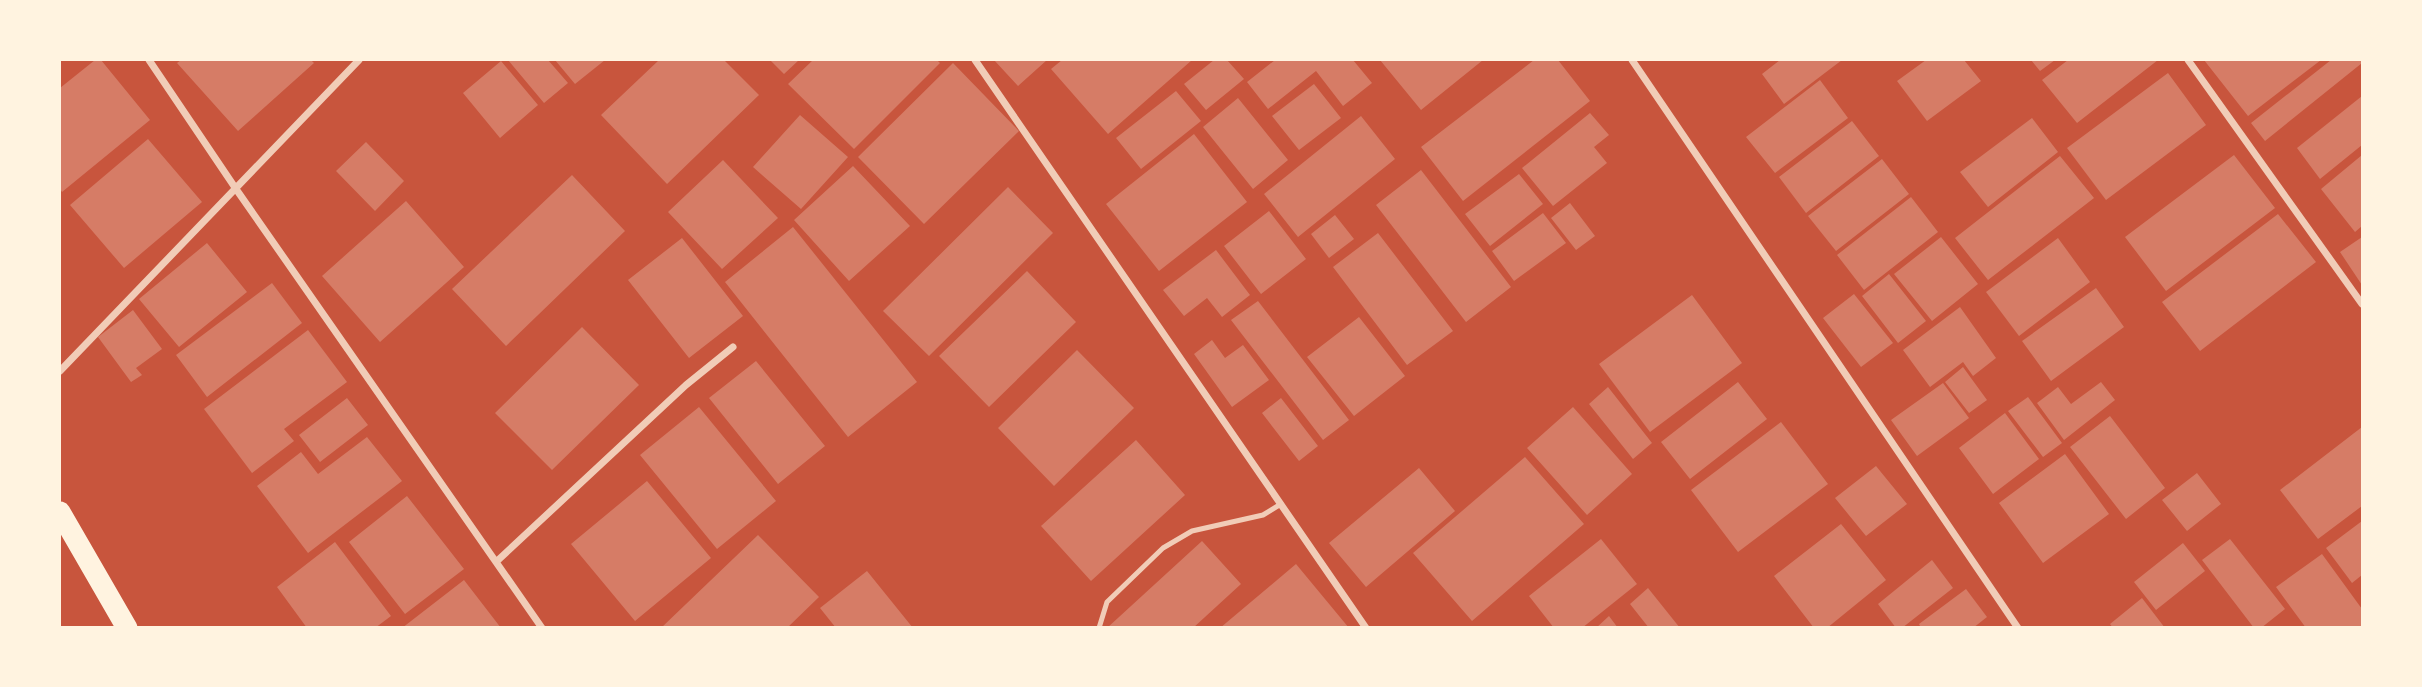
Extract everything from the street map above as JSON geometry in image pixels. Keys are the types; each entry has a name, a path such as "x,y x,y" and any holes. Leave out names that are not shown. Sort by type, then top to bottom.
{"highway":[{"path":"60,512 127,628"}],"street":[{"path":"149,60 542,628"},
{"path":"60,371 359,60"},
{"path":"975,60 1366,628"},
{"path":"1632,60 2018,628"},
{"path":"2188,60 2362,304"},
{"path":"496,562 685,385 733,347"}],"lane":[{"path":"1099,628 1107,602 1163,548 1192,531 1263,515 1281,504"}],"building":[{"path":"95,60 101,60 150,120 62,192 60,88"},
{"path":"181,60 311,60 314,63 238,131 177,63"},
{"path":"508,60 548,60 568,83 544,103"},
{"path":"555,60 605,60 575,84"},
{"path":"659,60 724,60 759,95 667,184 601,115"},
{"path":"770,60 799,60 784,74"},
{"path":"813,60 937,60 940,63 854,149 788,84"},
{"path":"994,60 1047,60 1018,86"},
{"path":"1062,60 1192,60 1108,134 1051,69"},
{"path":"1214,60 1227,60 1244,79 1206,110 1184,84"},
{"path":"1275,60 1353,60 1372,83 1343,106 1316,71 1268,109 1247,82"},
{"path":"1380,60 1483,60 1421,110"},
{"path":"1534,60 1558,60 1590,101 1463,201 1421,147"},
{"path":"1780,60 1842,60 1784,104 1762,74"},
{"path":"1926,60 1964,60 1981,81 1927,121 1897,81"},
{"path":"2031,60 2055,60 2040,71"},
{"path":"2068,60 2158,60 2077,123 2042,80"},
{"path":"2204,60 2321,60 2248,116"},
{"path":"2331,60 2362,60 2362,63 2265,141 2251,123"},
{"path":"501,61 538,105 500,138 463,93"},
{"path":"953,63 1019,131 924,224 858,157"},
{"path":"2168,73 2206,125 2106,200 2067,148"},
{"path":"1820,80 1848,118 1775,173 1746,137"},
{"path":"1314,84 1341,118 1299,150 1272,116"},
{"path":"1176,91 1201,121 1141,169 1116,138"},
{"path":"2362,96 2362,145 2320,179 2297,148"},
{"path":"1238,98 1288,160 1253,189 1203,127"},
{"path":"1590,113 1609,135 1594,147 1607,163 1553,206 1522,168"},
{"path":"800,115 848,157 801,209 753,167"},
{"path":"1361,116 1395,159 1298,237 1264,194"},
{"path":"2032,118 2058,152 1988,207 1960,172"},
{"path":"1852,121 1879,156 1806,213 1779,177"},
{"path":"1194,134 1247,202 1159,271 1106,204"},
{"path":"148,139 202,202 124,268 70,205"},
{"path":"366,142 404,181 375,211 336,171"},
{"path":"2234,155 2275,208 2166,291 2125,237"},
{"path":"2362,155 2362,226 2355,232 2321,189"},
{"path":"2060,156 2094,198 1988,280 1955,238"},
{"path":"1882,159 1909,194 1836,251 1808,216"},
{"path":"723,160 778,218 722,269 668,212"},
{"path":"853,166 910,226 849,281 794,220"},
{"path":"1421,170 1511,287 1466,322 1376,205"},
{"path":"1519,174 1543,204 1490,246 1465,214"},
{"path":"572,175 625,231 506,346 452,289"},
{"path":"1008,187 1053,233 929,356 883,311"},
{"path":"1911,197 1938,232 1864,290 1837,255"},
{"path":"406,201 464,267 380,342 322,276"},
{"path":"1570,203 1595,236 1576,250 1551,218"},
{"path":"1269,211 1306,259 1261,294 1224,246"},
{"path":"1543,213 1566,243 1514,281 1492,251"},
{"path":"2278,214 2316,262 2200,351 2162,302"},
{"path":"1335,215 1354,239 1329,258 1311,234"},
{"path":"793,227 917,382 848,437 725,282"},
{"path":"1378,233 1453,331 1407,365 1333,267"},
{"path":"1941,237 1978,284 1932,321 1894,274"},
{"path":"2362,237 2362,285 2340,252"},
{"path":"682,238 743,316 689,358 628,280"},
{"path":"2058,238 2090,282 2019,336 1986,292"},
{"path":"207,243 247,292 179,347 139,299"},
{"path":"1216,250 1250,295 1222,317 1207,298 1184,316 1163,290"},
{"path":"1027,271 1076,322 989,407 939,356"},
{"path":"1889,274 1926,321 1898,343 1862,296"},
{"path":"272,283 302,323 207,397 176,355"},
{"path":"2096,288 2124,327 2051,381 2022,341"},
{"path":"1854,294 1893,343 1861,367 1823,318"},
{"path":"1692,295 1742,363 1650,432 1599,364"},
{"path":"1258,301 1349,420 1323,440 1231,320"},
{"path":"1960,307 1996,358 1973,376 1963,362 1930,387 1903,350"},
{"path":"133,310 162,349 136,368 142,375 131,382 98,337"},
{"path":"1359,317 1405,376 1354,416 1307,357"},
{"path":"582,327 639,385 552,470 495,413"},
{"path":"308,330 347,382 284,429 294,441 252,473 204,409"},
{"path":"1212,340 1225,358 1243,345 1269,380 1232,407 1194,354"},
{"path":"1077,350 1134,408 1054,486 998,428"},
{"path":"756,361 825,446 778,484 709,398"},
{"path":"1963,367 1987,400 1969,413 1945,382"},
{"path":"1738,382 1767,419 1690,479 1661,442"},
{"path":"2101,382 2115,400 2064,440 2037,403 2058,387 2071,404"},
{"path":"1943,383 1969,418 1917,456 1891,420"},
{"path":"1608,387 1652,443 1633,459 1589,404"},
{"path":"2028,397 2062,443 2043,457 2008,411"},
{"path":"347,398 368,425 320,462 299,435"},
{"path":"1281,398 1318,446 1299,461 1262,413"},
{"path":"699,407 776,501 717,549 640,455"},
{"path":"1573,407 1632,474 1587,515 1527,448"},
{"path":"2005,413 2039,459 1993,494 1959,448"},
{"path":"2110,416 2165,488 2126,519 2070,447"},
{"path":"1781,422 1828,484 1738,552 1691,490"},
{"path":"2362,427 2362,506 2318,539 2280,490"},
{"path":"367,437 402,481 308,553 257,486 301,452 318,474"},
{"path":"1136,440 1185,495 1091,581 1041,526"},
{"path":"2065,454 2109,514 2043,563 1999,503"},
{"path":"1525,457 1584,524 1472,621 1413,553"},
{"path":"1876,466 1907,504 1866,536 1835,498"},
{"path":"1419,468 1455,511 1366,587 1329,543"},
{"path":"2197,473 2221,504 2187,531 2162,500"},
{"path":"647,481 711,558 635,621 571,544"},
{"path":"407,496 464,569 405,614 349,542"},
{"path":"2362,521 2362,575 2352,583 2326,548"},
{"path":"1841,524 1886,580 1827,628 1814,628 1774,576"},
{"path":"758,535 819,597 787,628 661,628"},
{"path":"1601,539 1637,584 1582,628 1554,628 1529,596"},
{"path":"2230,539 2285,609 2261,628 2254,628 2202,560"},
{"path":"1202,541 1241,584 1193,628 1107,628"},
{"path":"335,542 391,616 375,628 307,628 277,587"},
{"path":"2183,543 2205,571 2156,610 2134,582"},
{"path":"2322,554 2362,609 2362,628 2306,628 2276,587"},
{"path":"1932,560 1953,588 1902,628 1896,628 1878,604"},
{"path":"1296,564 1349,628 1220,628"},
{"path":"867,571 913,628 836,628 820,608"},
{"path":"464,580 501,628 402,628"},
{"path":"1648,588 1680,628 1649,628 1630,604"},
{"path":"1966,589 1987,617 1973,628 1921,628 1919,624"},
{"path":"2142,598 2165,628 2113,628 2110,624"},
{"path":"1609,616 1618,628 1596,628"}]}
